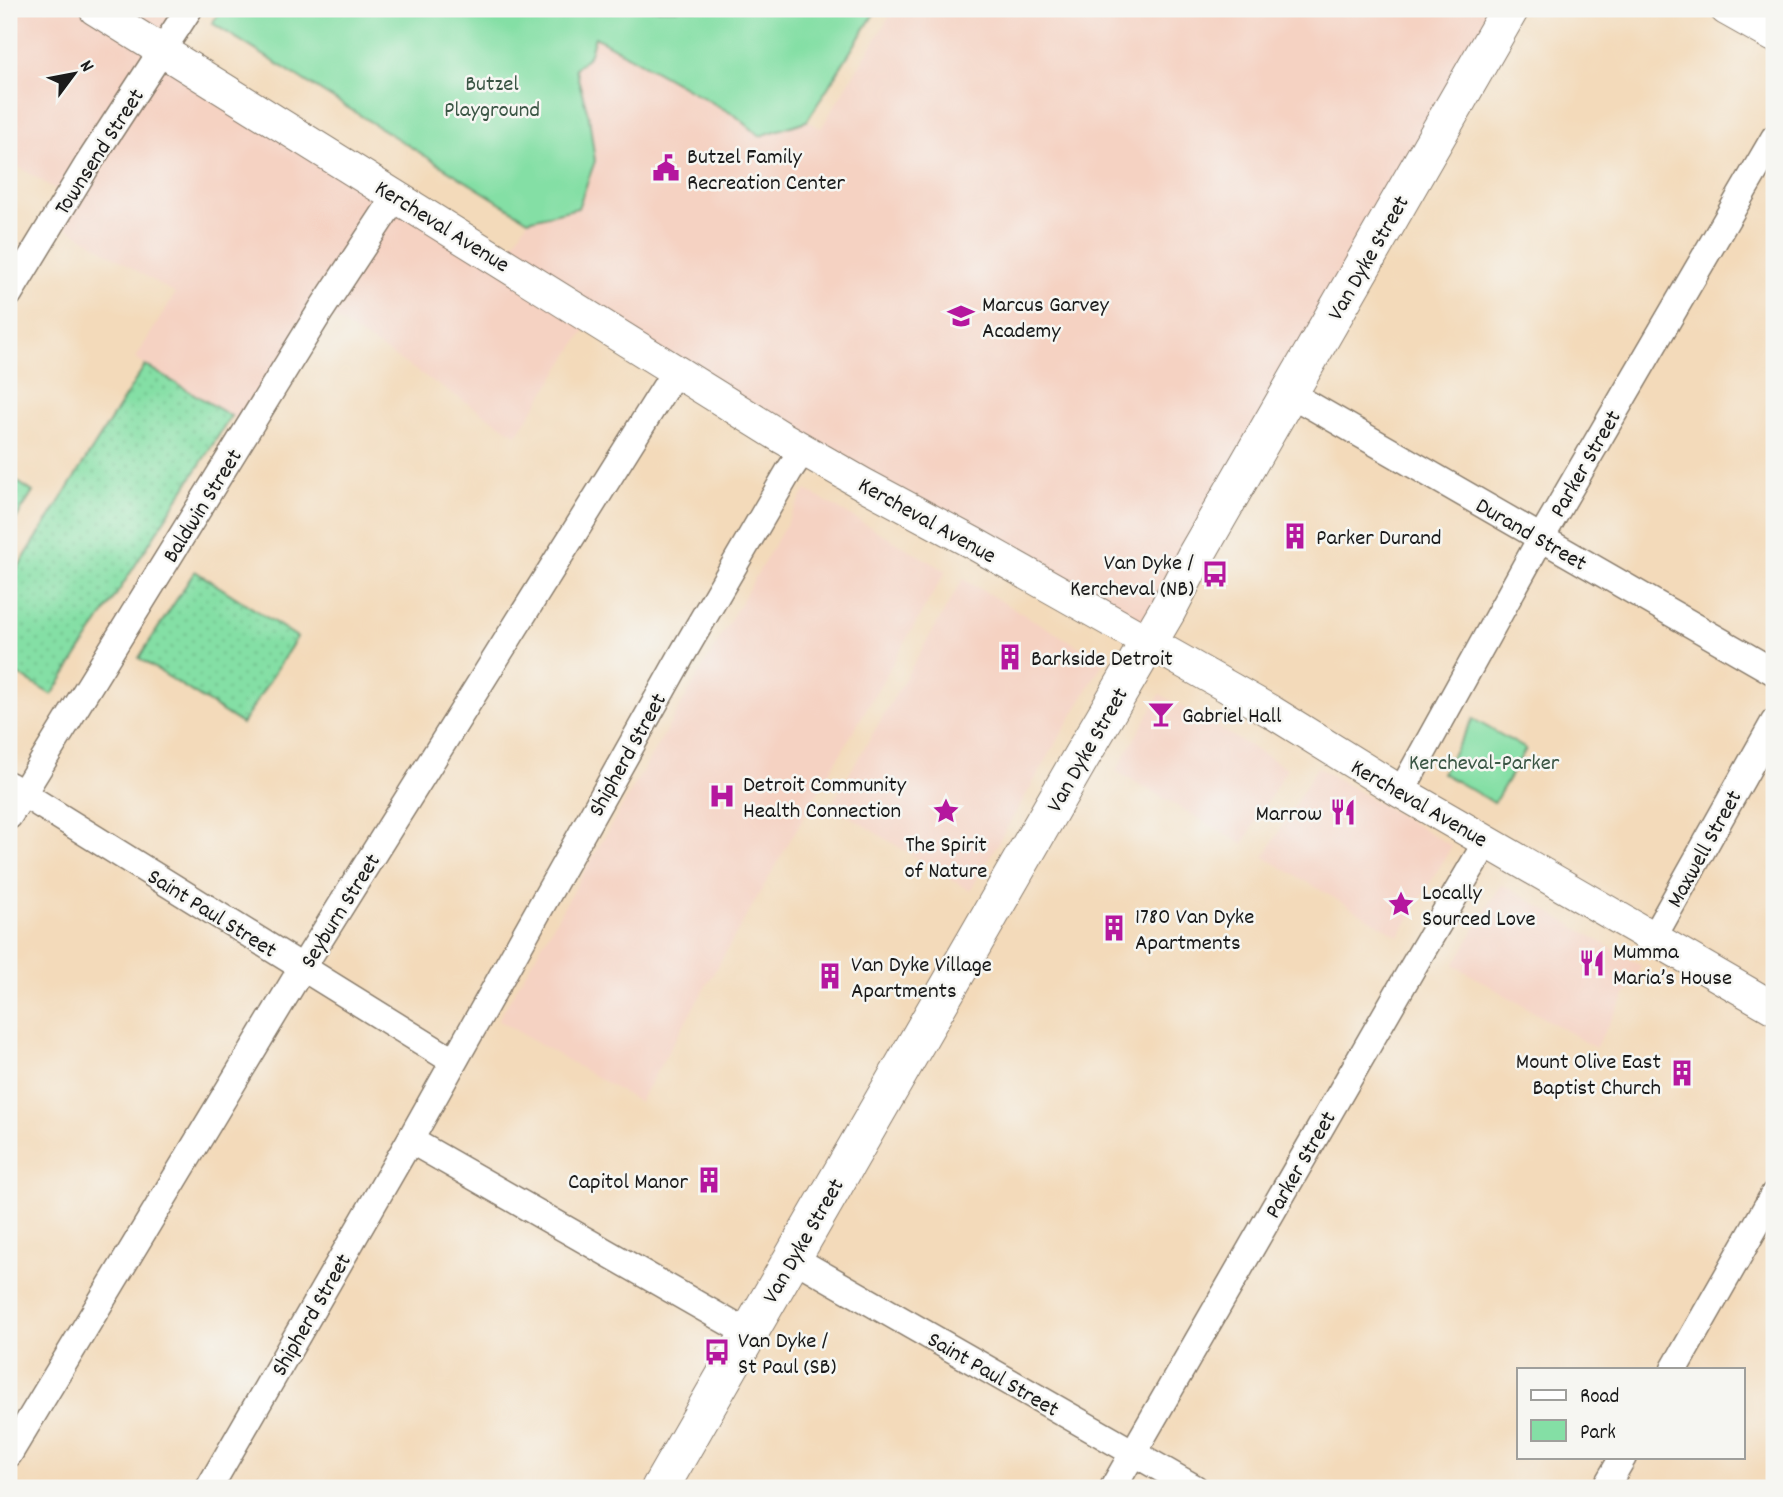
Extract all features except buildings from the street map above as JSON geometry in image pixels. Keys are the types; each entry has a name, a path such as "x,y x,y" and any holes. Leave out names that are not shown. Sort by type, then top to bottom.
{"main road":[{"name":"Van Dyke Street","path":"660,1488 1149,642 1195,556 1510,9"}],"street":[{"name":"Kercheval Avenue","path":"95,9 804,449 1272,712 1401,792 1774,1008"},
{"name":"Townsend Street","path":"9,294 88,164 189,9"},
{"path":"1726,9 1774,36"},
{"name":"Parker Street","path":"1401,792 1541,538 1774,138"},
{"name":"Baldwin Street","path":"9,817 16,790 396,196"},
{"name":"Seyburn Street","path":"9,1454 303,968 676,370"},
{"name":"Durand Street","path":"1289,393 1774,672"},
{"name":"Shipherd Street","path":"209,1488 410,1140 676,664 804,449"},
{"name":"Maxwell Street","path":"1653,938 1774,722"},
{"name":"Saint Paul Street","path":"16,790 453,1061"},
{"name":"Parker Street","path":"1113,1488 1487,841"},
{"path":"410,1140 748,1334"},
{"path":"1675,1368 1774,1194"},
{"name":"Saint Paul Street","path":"793,1258 1195,1488"},
{"path":"1605,1488 1622,1458"}],"shaded area":[{"name":"Marcus Garvey Academy","path":"9,9 189,9 163,51 502,262 528,220 578,208 595,161 589,117 575,67 589,56 595,37 736,116 760,135 807,121 821,128 894,9 1510,9 1149,642 592,319 517,435 321,310 249,427 135,359 175,294 54,220 68,197 9,161"},
{"name":"Detroit Community Health Connection","path":"806,490 946,571 639,1102 498,1020"},
{"path":"963,579 1104,661 970,891 831,805"},
{"path":"1160,694 1287,768 1243,844 1116,771"},
{"path":"1317,767 1452,846 1399,936 1264,857"},
{"path":"1501,884 1642,966 1595,1048 1454,965"}],"green space":[{"name":"Butzel Playground","path":"222,9 877,9 807,121 760,136 736,116 595,37 589,56 575,68 589,117 595,161 578,208 528,220 212,23"},
{"path":"145,365 231,416 52,695 9,669 9,582"},
{"path":"9,476 33,492 9,530"},
{"path":"195,571 297,637 242,724 139,658"},
{"name":"Kercheval-Parker","path":"1473,719 1526,749 1494,803 1442,773"}],"place":[{"name":"Butzel Family Recreation Center","path":"666,168"},
{"name":"Marcus Garvey Academy","path":"961,316"},
{"name":"Parker Durand","path":"1295,536"},
{"name":"Van Dyke / Kercheval (NB)","path":"1215,574"},
{"name":"Barkside Detroit","path":"1010,657"},
{"name":"Gabriel Hall","path":"1161,714"},
{"name":"Detroit Community Health Connection","path":"722,796"},
{"name":"The Spirit of Nature","path":"946,811"},
{"name":"Marrow","path":"1343,812"},
{"name":"Locally Sourced Love","path":"1401,904"},
{"name":"1780 Van Dyke Apartments","path":"1114,928"},
{"name":"Mumma Maria’s House","path":"1592,963"},
{"name":"Van Dyke Village Apartments","path":"830,976"},
{"name":"Mount Olive East Baptist Church","path":"1682,1073"},
{"name":"Capitol Manor","path":"709,1180"},
{"name":"Van Dyke / St Paul (SB)","path":"717,1352"}]}
